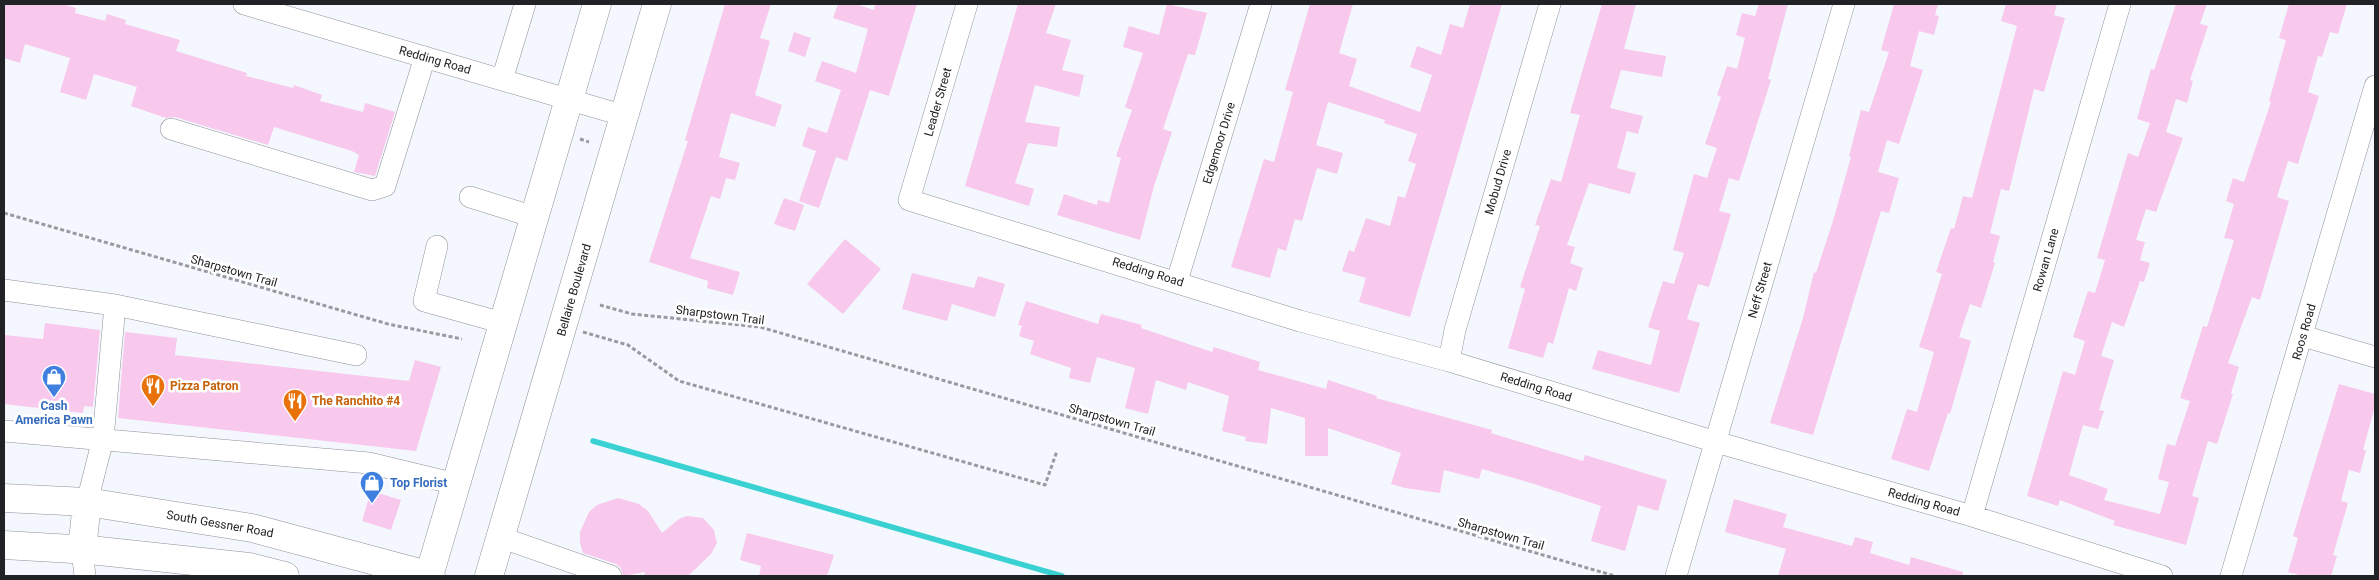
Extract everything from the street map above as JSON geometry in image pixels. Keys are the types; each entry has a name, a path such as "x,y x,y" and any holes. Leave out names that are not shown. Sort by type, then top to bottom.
{"main road":[{"path":"430,576 596,4"},
{"name":"Bellaire Boulevard","path":"489,576 657,4"},
{"name":"South Gessner Road","path":"4,498 87,502 252,528 430,576"},
{"path":"82,550 87,502"},
{"path":"4,545 82,550 231,571 285,576"}],"street":[{"name":"Redding Road","path":"244,4 280,9 425,57 625,116"},
{"path":"502,80 525,4"},
{"name":"Leader Street","path":"909,200 967,4"},
{"name":"Edgemoor Drive","path":"1177,281 1261,4"},
{"name":"Mobud Drive","path":"1449,361 1455,330 1550,4"},
{"name":"Neff Street","path":"1676,576 1844,4"},
{"name":"Rowan Lane","path":"1972,516 2120,4"},
{"path":"171,130 372,190 385,186 425,57"},
{"name":"Roos Road","path":"2231,576 2375,86"},
{"path":"470,197 534,217"},
{"name":"Redding Road","path":"909,200 1177,281 1300,321 1449,361 1716,442 1972,516 2162,576"},
{"path":"438,246 424,301 503,323"},
{"path":"4,290 115,305 356,355"},
{"path":"87,502 103,439 115,305"},
{"path":"2303,336 2375,357"},
{"path":"4,431 369,463 456,484"},
{"path":"500,537 611,576"},
{"path":"82,550 85,576"}],"path":[{"path":"580,139 589,142"},
{"name":"Sharpstown Trail","path":"4,213 388,324 462,339"},
{"name":"Sharpstown Trail","path":"600,305 632,314 760,327 1615,576"},
{"path":"563,326 628,345 679,381 1045,485 1057,451"}],"building":[{"path":"4,4 63,4 76,8 75,13 105,21 107,14 126,20 125,24 180,40 176,51 247,73 246,76 293,88 294,85 322,95 320,101 363,112 365,103 395,112 375,176 354,172 359,155 352,151 274,127 268,145 175,117 166,118 131,106 137,87 94,74 86,100 60,92 70,58 25,44 20,63 4,58"},
{"path":"725,4 771,4 760,38 770,41 755,95 782,105 775,127 731,113 719,157 740,163 735,180 726,178 720,199 711,196 690,258 740,272 733,295 707,288 708,281 649,262 688,141 685,140"},
{"path":"838,4 856,4 874,10 875,4 917,4 889,96 870,90 847,161 836,157 819,208 799,201 816,151 802,146 808,127 827,133 841,90 815,81 822,61 856,73 868,29 833,18"},
{"path":"1018,4 1056,4 1046,33 1071,40 1062,70 1084,75 1079,97 1035,85 1025,122 1060,127 1057,147 1028,143 1015,183 1034,189 1029,206 965,186"},
{"path":"1167,4 1207,13 1195,55 1188,54 1163,129 1172,132 1154,186 1140,240 1057,215 1064,194 1097,205 1098,200 1109,203 1121,158 1116,156 1132,110 1125,107 1143,53 1123,47 1129,26 1159,35"},
{"path":"1310,4 1353,4 1339,53 1357,59 1349,86 1420,112 1432,75 1410,67 1417,46 1441,55 1450,24 1463,28 1470,4 1502,4 1410,317 1359,302 1366,278 1342,271 1349,250 1354,252 1366,218 1390,226 1398,196 1405,198 1416,164 1408,161 1417,134 1384,123 1385,120 1328,102 1316,145 1343,153 1337,174 1317,168 1302,221 1295,219 1286,251 1278,248 1270,278 1231,267 1264,159 1274,162 1293,92 1285,90"},
{"path":"1602,4 1636,4 1624,49 1666,56 1662,77 1621,70 1610,108 1643,116 1638,134 1627,131 1617,168 1636,173 1630,194 1589,183 1567,245 1575,247 1570,263 1583,268 1576,291 1569,288 1553,344 1548,342 1543,358 1508,348 1525,289 1520,287 1540,226 1535,225 1551,179 1561,182 1580,115 1570,113"},
{"path":"1759,4 1788,4 1768,79 1771,80 1739,181 1729,178 1719,211 1731,214 1709,287 1698,284 1687,319 1700,323 1679,393 1592,369 1598,350 1651,365 1660,331 1648,327 1663,281 1674,284 1684,253 1673,250 1694,174 1707,178 1717,148 1705,144 1721,97 1717,95 1727,66 1737,69 1745,38 1736,35 1742,13 1755,16"},
{"path":"1894,4 1938,4 1935,15 1939,16 1934,35 1919,31 1910,66 1923,70 1899,144 1887,140 1878,172 1899,178 1889,213 1881,211 1813,435 1770,423 1803,318 1814,272 1816,273 1833,221 1851,157 1849,156 1861,110 1869,112 1889,52 1881,50"},
{"path":"2006,4 2057,4 2054,15 2065,18 2044,92 2034,89 2009,191 2001,189 1990,233 2000,236 1993,262 1995,263 1981,308 1970,304 1959,337 1971,341 1950,414 1948,413 1929,471 1891,459 1907,409 1917,412 1934,352 1919,347 1942,274 1936,272 1951,228 1954,229 1963,196 1972,198 2017,26 2001,21"},
{"path":"2176,4 2207,4 2200,24 2208,26 2190,80 2193,81 2187,103 2176,99 2166,132 2183,138 2156,212 2146,209 2136,240 2145,242 2140,260 2150,263 2144,282 2140,281 2124,327 2112,322 2101,356 2114,360 2099,410 2104,411 2098,429 2083,425 2069,475 2108,489 2104,500 2160,514 2169,482 2158,479 2167,444 2175,446 2190,401 2180,398 2203,326 2207,327 2234,240 2224,238 2234,204 2226,201 2233,178 2244,182 2271,102 2269,101 2286,40 2279,38 2289,4 2347,4 2338,34 2330,32 2322,57 2318,56 2308,92 2319,96 2298,164 2288,161 2277,197 2289,201 2260,300 2252,297 2228,363 2239,367 2231,393 2233,394 2217,444 2208,441 2192,496 2199,498 2186,545 2113,525 2115,521 2060,500 2058,506 2027,496 2063,371 2075,375 2085,341 2073,337 2088,291 2095,293 2105,260 2097,258 2128,153 2138,157 2150,123 2137,119 2151,69 2154,70"},
{"path":"794,32 811,38 805,57 788,51"},
{"path":"784,198 804,205 795,231 774,224"},
{"path":"845,239 881,269 843,314 807,284"},
{"path":"912,273 974,288 978,276 1005,284 995,317 952,304 947,321 902,309"},
{"path":"1026,301 1098,324 1101,314 1142,325 1141,328 1212,352 1214,347 1260,362 1258,370 1326,389 1328,380 1377,396 1376,398 1492,430 1491,433 1583,461 1585,455 1667,480 1658,511 1638,505 1625,551 1591,541 1601,506 1531,483 1482,469 1479,479 1444,470 1440,493 1391,484 1401,453 1328,428 1328,456 1305,456 1305,418 1271,408 1267,444 1245,441 1246,437 1222,431 1229,396 1188,382 1186,390 1156,380 1148,414 1125,408 1135,368 1097,357 1090,383 1069,378 1071,368 1030,354 1034,341 1019,336 1022,326 1018,325"},
{"path":"45,323 100,330 93,407 84,406 83,413 4,404 4,335 43,339"},
{"path":"125,332 177,338 175,355 409,381 415,360 441,367 416,451 118,418"},
{"path":"2339,384 2375,394 2375,406 2363,450 2366,450 2360,473 2349,470 2341,501 2348,503 2333,555 2337,556 2331,576 2296,576 2297,574 2288,572 2298,538 2293,536"},
{"path":"371,491 401,500 391,530 362,521"},
{"path":"618,498 639,504 648,511 662,533 679,519 687,516 703,518 714,530 717,543 711,554 688,576 644,576 645,572 623,576 621,568 616,564 583,553 580,543 580,532 589,512 597,505"},
{"path":"1734,499 1787,514 1783,527 1852,546 1855,537 1873,542 1870,553 1909,565 1911,557 1963,572 1963,576 1778,576 1786,549 1725,532"},
{"path":"747,533 834,555 827,576 759,576 761,566 740,560"}],"waterway":[{"path":"593,441 1062,576"}],"place":[{"name":"Cash America Pawn","path":"54,398"},
{"name":"Pizza Patron","path":"153,407"},
{"name":"The Ranchito #4","path":"295,422"},
{"name":"Top Florist","path":"372,504"}]}
